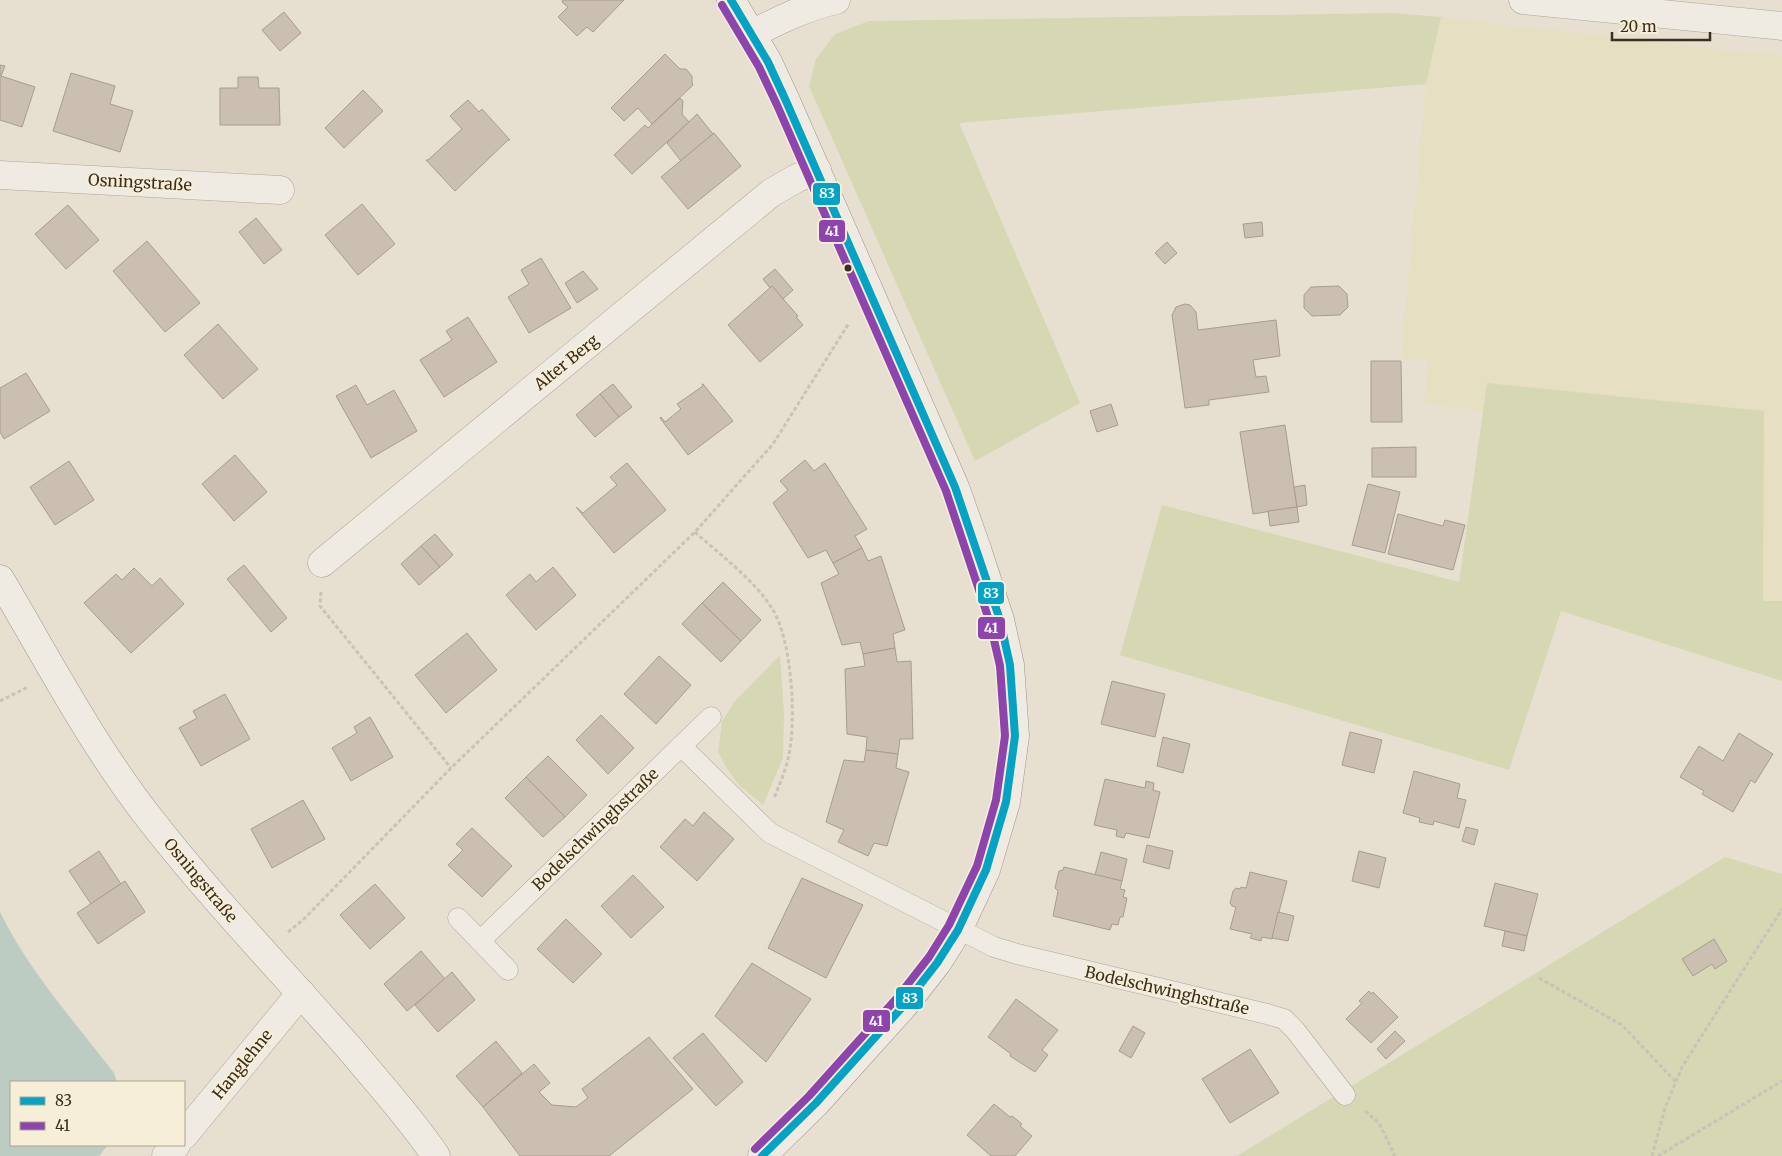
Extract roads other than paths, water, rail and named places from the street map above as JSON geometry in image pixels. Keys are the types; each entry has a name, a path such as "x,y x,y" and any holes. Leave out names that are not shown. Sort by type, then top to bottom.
{"street":[{"path":"731,0 768,62 955,488 997,611 1010,665 1015,736 1006,802 986,870 958,930 937,964 906,1004 816,1103 762,1156"},
{"path":"752,34 787,16 836,0"},
{"path":"1523,0 1782,26"},
{"name":"Alter Berg","path":"322,563 771,193 817,170"},
{"name":"Osningstraße","path":"0,175 280,190"},
{"name":"Osningstraße","path":"0,579 100,748 149,818 207,889 301,993 403,1112 436,1156"},
{"name":"Hanglehne","path":"185,1134 301,993"},
{"path":"166,1156 175,1146"}],"lane":[{"name":"Bodelschwinghstraße","path":"480,941 711,717"},
{"name":"Bodelschwinghstraße","path":"681,746 770,833 994,947 1258,1011 1284,1020 1295,1030 1345,1095"},
{"path":"458,918 508,970"}]}
